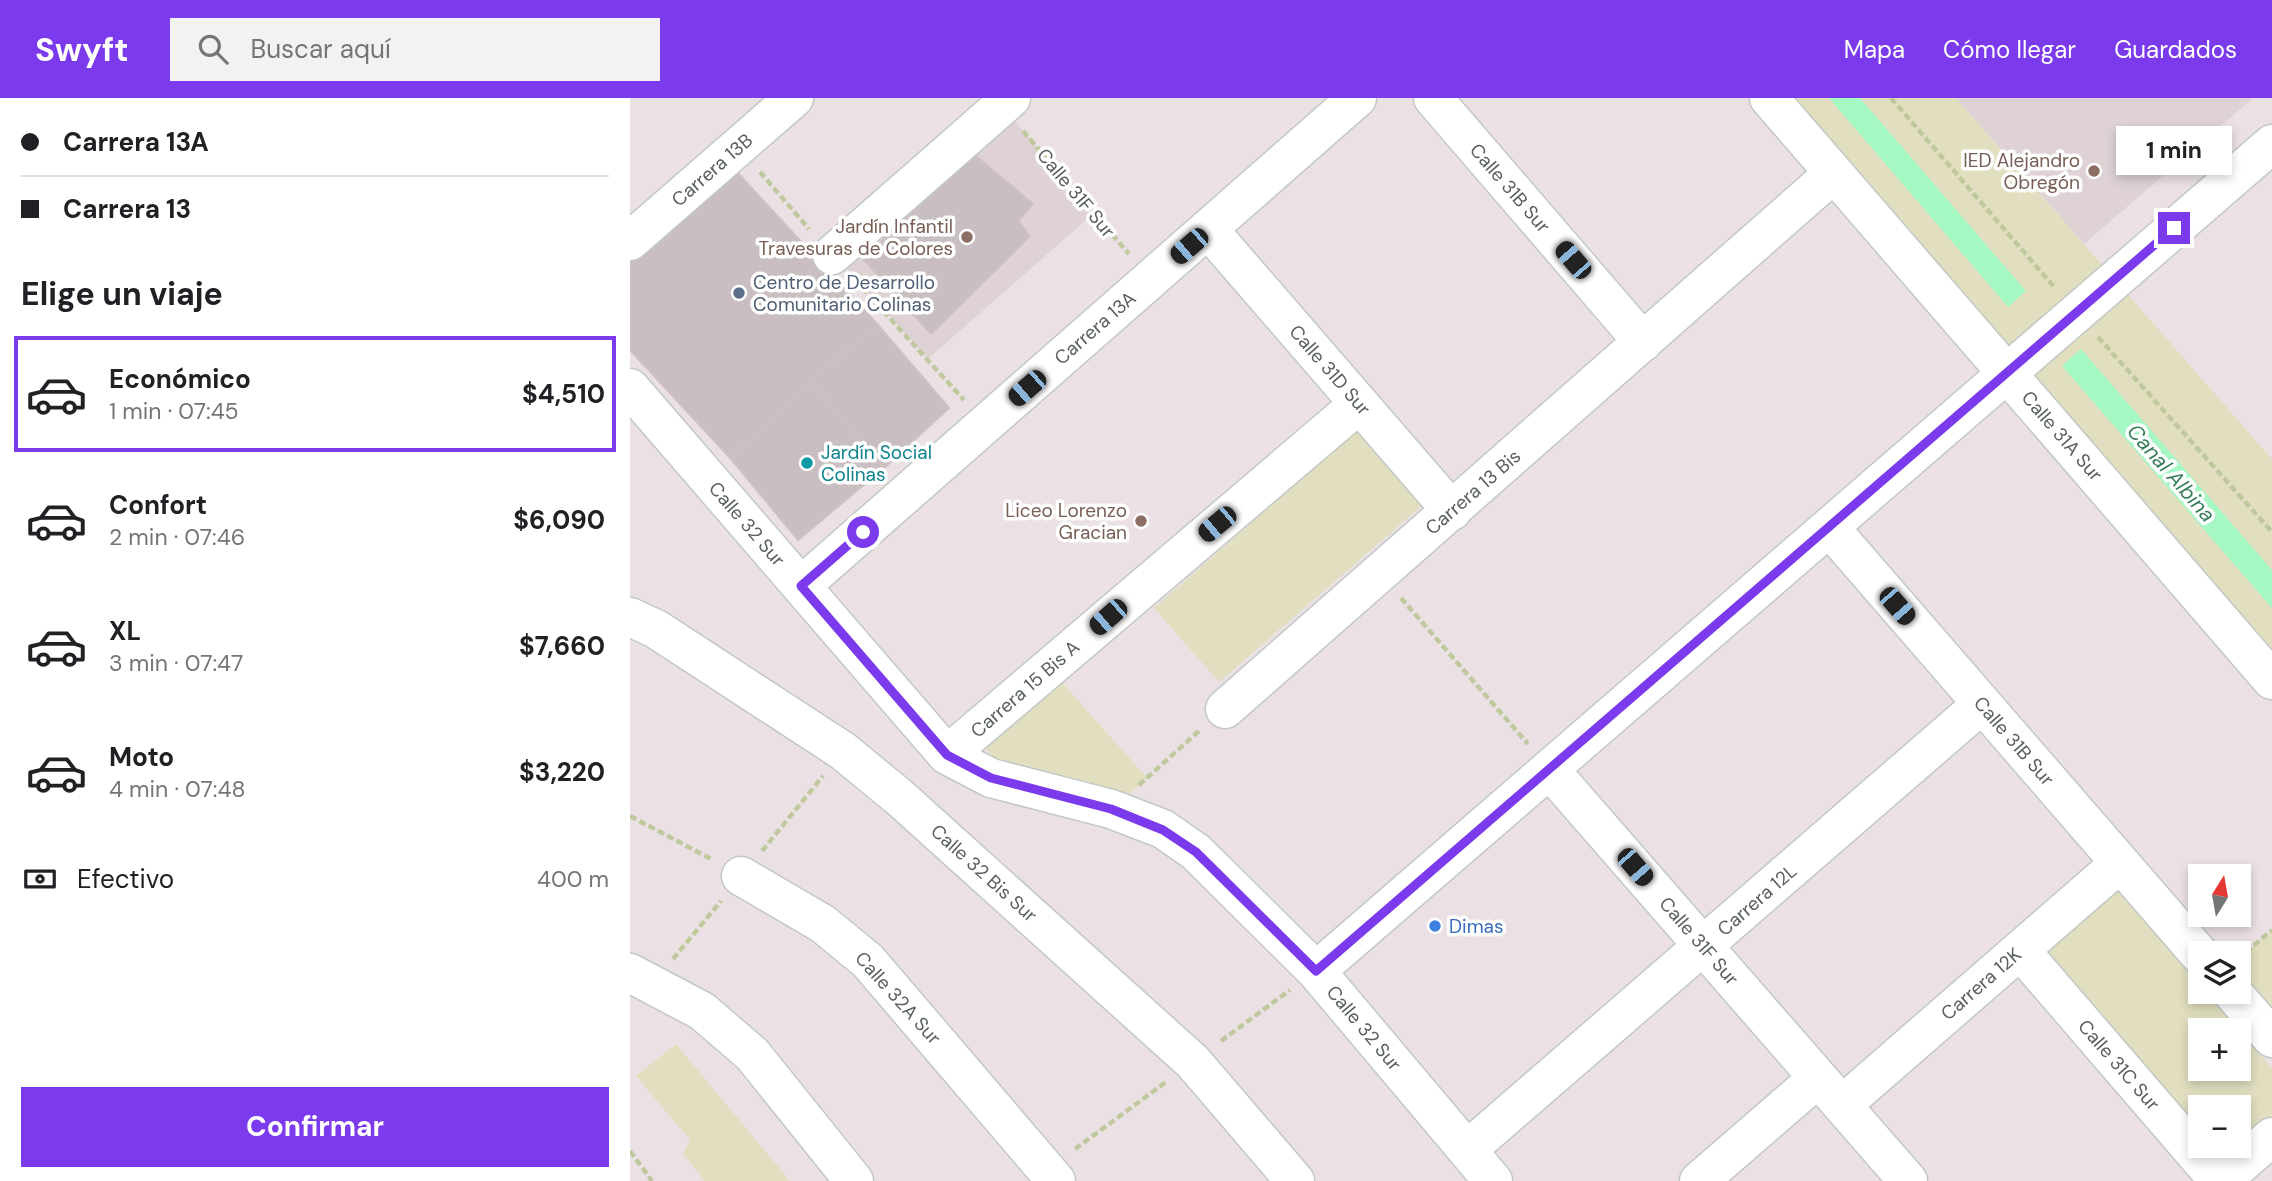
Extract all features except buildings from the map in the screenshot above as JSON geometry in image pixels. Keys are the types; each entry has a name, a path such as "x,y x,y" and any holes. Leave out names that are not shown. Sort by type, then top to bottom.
{"street":[{"name":"Carrera 13B","path":"630,241 794,98"},
{"name":"Carrera 13A","path":"801,586 1357,98"},
{"name":"Calle 31B Sur","path":"1433,98 1643,342"},
{"name":"Calle 31A Sur","path":"1769,98 2272,680"},
{"path":"832,255 1007,102"},
{"path":"1316,971 2272,144"},
{"name":"Carrera 13 Bis","path":"1225,709 1834,173"},
{"name":"Calle 31D Sur","path":"1208,229 1452,511"},
{"name":"Calle 32 Sur","path":"630,388 947,755 991,778 1111,809 1163,830 1196,852 1316,971 1493,1181"},
{"name":"Carrera 15 Bis A","path":"947,755 1359,404"},
{"name":"Calle 31B Sur","path":"1829,527 2188,941"},
{"name":"Calle 32 Bis Sur","path":"630,617 656,629 843,751 900,797 1193,1062 1295,1181"},
{"name":"Carrera 12L","path":"1467,1150 1982,704"},
{"name":"Calle 31F Sur","path":"1549,769 1908,1181"},
{"name":"Carrera 12K","path":"1699,1181 1830,1092 2020,950 2120,863"},
{"name":"Calle 32A Sur","path":"741,876 823,924 869,961 1056,1181"},
{"name":"Calle 31C Sur","path":"2020,950 2220,1181"},
{"path":"630,973 702,1011 752,1054 855,1181"},
{"path":"2242,1004 2272,1038"},
{"path":"2220,1181 2272,1137"}],"path":[{"path":"1891,98 2272,532"},
{"name":"Calle 31F Sur","path":"1007,102 1150,279"},
{"path":"738,147 986,424"},
{"path":"1379,573 1549,769"},
{"path":"1111,809 1225,709"},
{"path":"630,817 741,876"},
{"path":"2251,948 2272,930"},
{"path":"630,1151 652,1181"}],"shaded area":[{"path":"1790,98 1956,98 2272,459 2272,659"},
{"name":"IED Alejandro Obregón","path":"1956,98 2253,98 2084,244"},
{"name":"Jardín Infantil Travesuras de Colores","path":"1009,114 1094,213 928,359 840,261"},
{"path":"1367,422 1433,496 1219,682 1154,608"},
{"path":"1059,679 1147,778 1129,794 1003,768 984,746"},
{"path":"2114,885 2188,970 2188,1004 2217,1004 2229,1018 2188,1018 2188,1081 2251,1081 2251,1043 2272,1068 2272,1123 2251,1141 2251,1095 2188,1095 2188,1122 2038,949"},
{"path":"2272,930 2272,1015 2251,992 2251,948"},
{"path":"676,1044 790,1181 705,1181 683,1154 690,1140 636,1076"},
{"path":"2219,1158 2231,1158 2224,1164"}],"water":[{"path":"1829,98 1860,98 2026,291 2008,307"},
{"name":"Canal Albina","path":"2081,349 2272,570 2272,608 2062,366"}],"place":[{"name":"IED Alejandro Obregón","path":"2094,171"},
{"name":"Jardín Infantil Travesuras de Colores","path":"967,237"},
{"name":"Centro de Desarrollo Comunitario Colinas","path":"739,293"},
{"name":"Jardín Social Colinas","path":"807,463"},
{"name":"Liceo Lorenzo Gracian","path":"1141,521"},
{"name":"Dimas","path":"1435,926"}],"route":[{"path":"863,532 801,586 947,755 991,778 1055,797 1111,809 1163,830 1196,852 1316,971 2174,228"}]}
